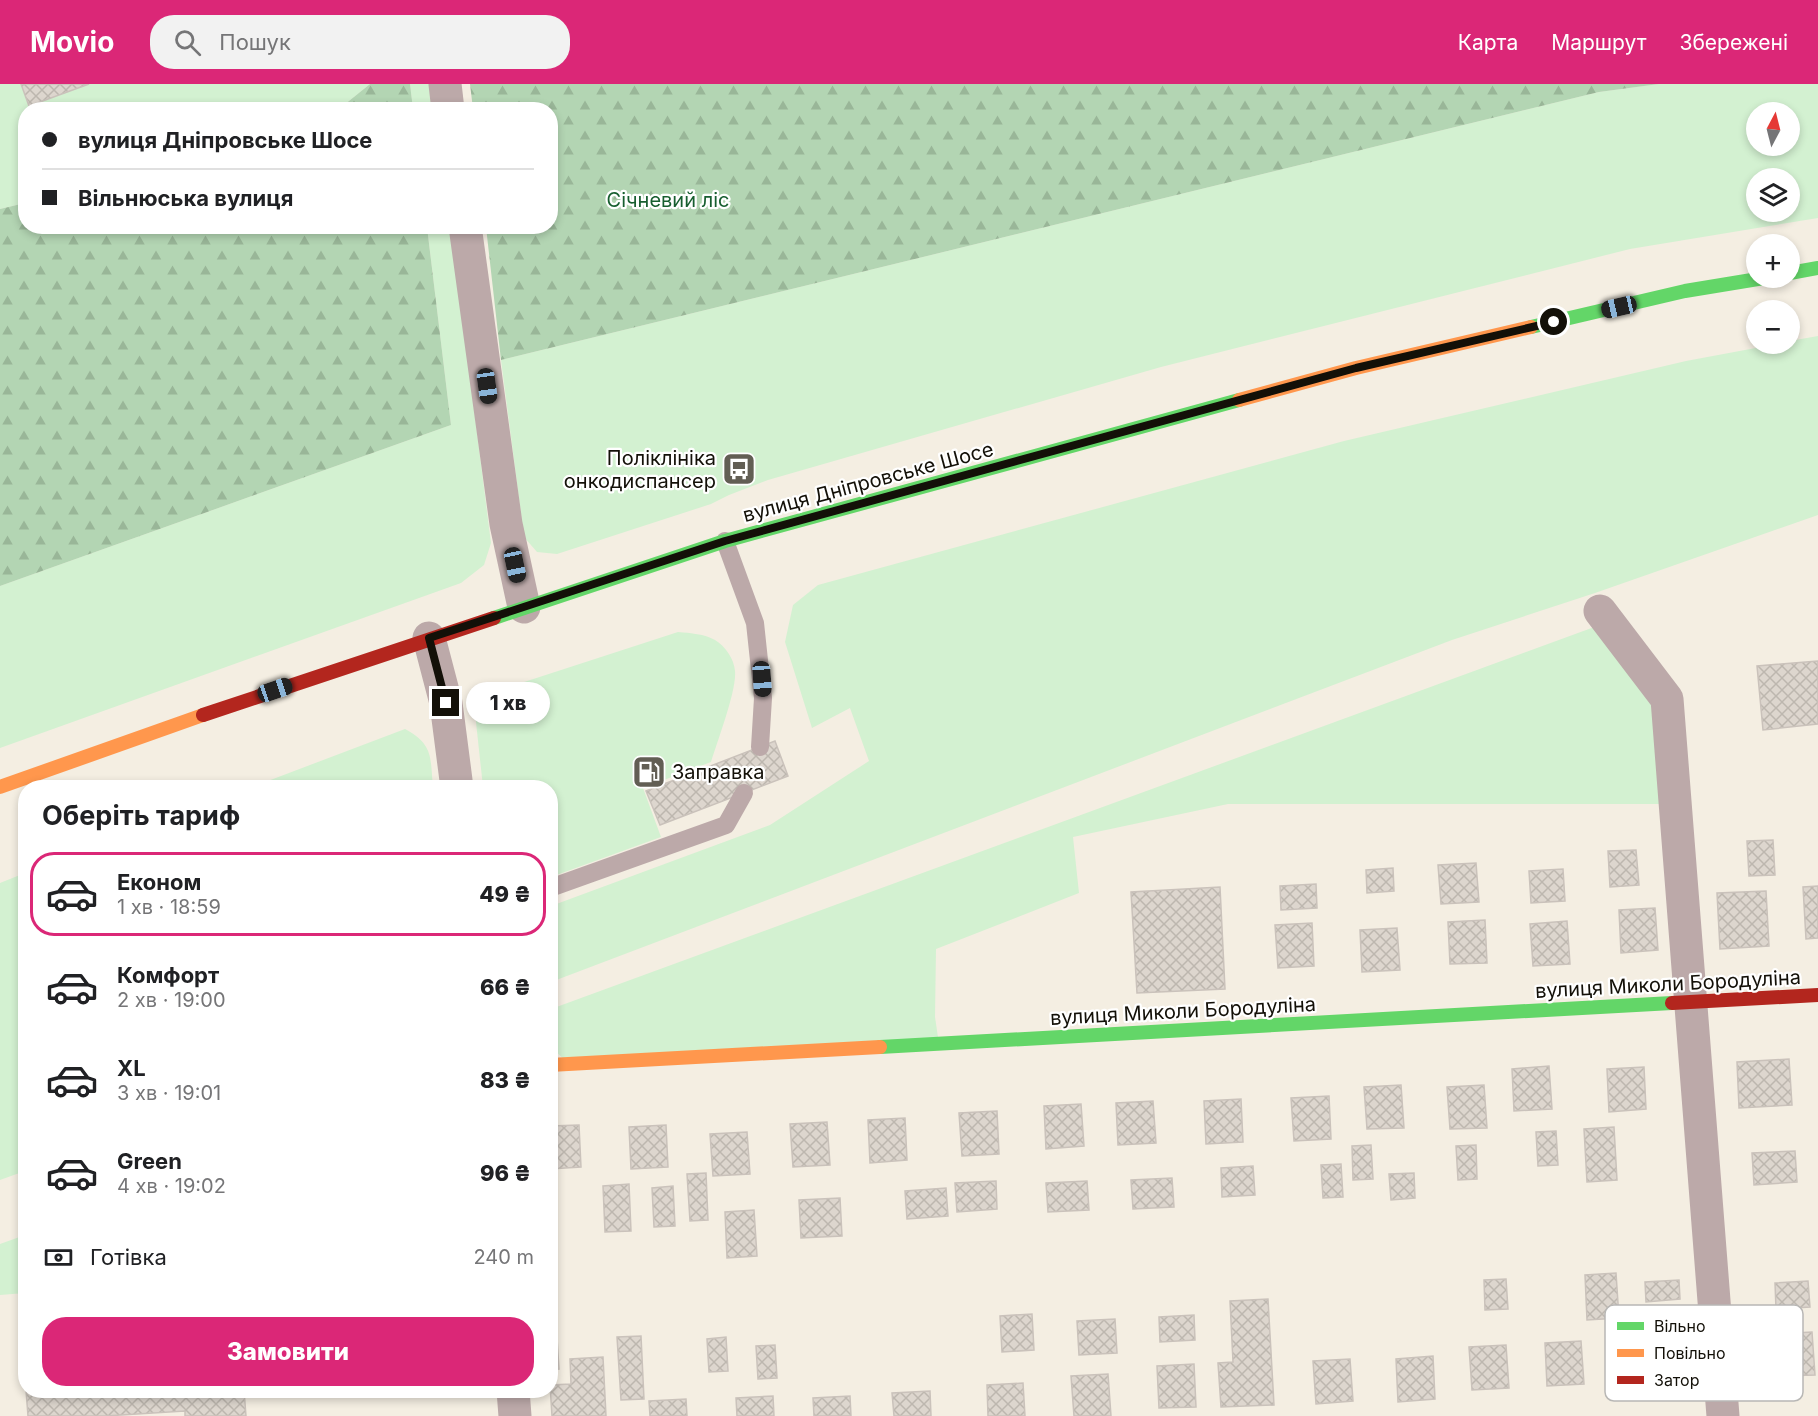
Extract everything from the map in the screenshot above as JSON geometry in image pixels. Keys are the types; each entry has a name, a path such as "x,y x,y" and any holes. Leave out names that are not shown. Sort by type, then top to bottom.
{"main road":[{"path":"1800,271 1818,268"},
{"name":"вулиця Дніпровське Шосе","path":"19,780 429,638 725,541 1356,368 1685,291 1746,281"},
{"name":"вулиця Дніпровське Шосе","path":"0,787 18,780"},
{"name":"вулиця Миколи Бородуліна","path":"558,1065 1818,995"}],"street":[{"path":"445,84 447,102"},
{"path":"466,234 506,524 524,607"},
{"path":"1600,611 1667,699 1714,1305"},
{"path":"429,638 446,703 456,780"},
{"path":"514,1398 515,1416"},
{"path":"1722,1401 1723,1416"}],"lane":[{"path":"725,541 755,623 763,698 760,747"},
{"path":"558,885 726,825 744,793"}],"green space":[{"path":"0,84 370,84 348,102 18,102 18,205 0,209"},
{"path":"370,84 410,84 412,102 348,102"},
{"path":"410,84 433,84 435,102 412,102"},
{"name":"Січневий ліс","path":"470,84 1659,84 1599,92 501,360 487,234 558,234 558,102 472,102"},
{"path":"1659,84 1818,84 1818,218 1800,221 1800,168 1746,168 1746,222 1794,222 1630,249 1161,367 768,480 711,504 557,554 537,552 524,537 501,360 1599,92"},
{"path":"18,205 18,234 428,234 451,425 0,586 0,209"},
{"path":"428,234 452,234 491,543 484,565 461,583 0,748 0,586 451,425"},
{"path":"1818,336 1818,515 1452,640 558,979 558,903 770,825 869,761 850,708 812,728 785,642 793,605 818,585 1344,441 1686,361 1746,350 1746,354 1800,354 1800,339"},
{"path":"1608,622 1667,699 1675,804 1228,804 1073,837 1079,893 936,949 935,1017 939,1044 569,1064 558,1054 558,1006"},
{"path":"678,632 693,633 715,640 729,654 735,671 733,690 711,762 643,788 661,837 558,874 558,780 482,780 475,713 487,694"},
{"path":"405,729 426,746 432,780 270,780"},
{"path":"18,876 18,1174 0,1180 0,883"},
{"path":"18,1238 18,1294 0,1295 0,1244"}],"building":[{"path":"21,84 89,84 40,102 28,102"},
{"path":"1818,661 1818,724 1763,730 1757,666"},
{"path":"775,741 788,776 660,825 646,791"},
{"path":"1773,840 1775,875 1749,876 1747,841"},
{"path":"1636,850 1639,885 1610,887 1608,851"},
{"path":"1476,863 1479,902 1441,904 1438,865"},
{"path":"1393,868 1394,891 1367,893 1366,870"},
{"path":"1563,869 1565,901 1531,903 1529,871"},
{"path":"1316,884 1317,908 1281,910 1280,886"},
{"path":"1818,886 1818,938 1806,939 1803,887"},
{"path":"1220,887 1225,989 1137,993 1131,892"},
{"path":"1766,891 1769,946 1720,949 1717,893"},
{"path":"1655,908 1658,950 1621,953 1619,910"},
{"path":"1485,920 1487,963 1450,964 1448,922"},
{"path":"1567,921 1570,964 1533,966 1530,924"},
{"path":"1312,923 1314,966 1278,968 1275,925"},
{"path":"1397,928 1400,970 1362,972 1360,930"},
{"path":"1789,1059 1792,1105 1739,1108 1737,1062"},
{"path":"1549,1066 1552,1109 1514,1111 1512,1069"},
{"path":"1644,1067 1646,1109 1609,1112 1607,1069"},
{"path":"1401,1085 1404,1128 1367,1129 1364,1087"},
{"path":"1484,1085 1487,1128 1450,1129 1447,1087"},
{"path":"1329,1096 1331,1139 1294,1141 1291,1098"},
{"path":"1241,1099 1243,1142 1206,1144 1204,1101"},
{"path":"1153,1101 1156,1143 1118,1145 1116,1103"},
{"path":"1081,1104 1084,1146 1046,1149 1044,1106"},
{"path":"997,1111 999,1154 962,1156 959,1113"},
{"path":"905,1118 907,1160 870,1163 868,1120"},
{"path":"827,1122 830,1165 793,1167 790,1124"},
{"path":"579,1125 581,1167 558,1168 558,1126"},
{"path":"666,1125 668,1167 631,1169 629,1127"},
{"path":"1614,1127 1617,1180 1587,1182 1584,1129"},
{"path":"1556,1131 1558,1165 1538,1166 1536,1132"},
{"path":"747,1132 750,1174 713,1176 710,1134"},
{"path":"1371,1145 1373,1179 1353,1180 1352,1146"},
{"path":"1476,1145 1477,1179 1458,1180 1456,1146"},
{"path":"1795,1151 1797,1182 1754,1185 1752,1153"},
{"path":"1341,1164 1343,1197 1323,1198 1321,1165"},
{"path":"1253,1166 1255,1195 1222,1197 1221,1168"},
{"path":"706,1173 708,1220 690,1221 687,1174"},
{"path":"1414,1173 1415,1198 1391,1200 1389,1174"},
{"path":"1172,1178 1174,1207 1133,1209 1131,1180"},
{"path":"996,1181 997,1209 957,1212 955,1183"},
{"path":"1087,1181 1089,1210 1048,1212 1046,1183"},
{"path":"629,1184 631,1231 605,1232 603,1186"},
{"path":"673,1186 675,1226 654,1227 652,1188"},
{"path":"946,1188 948,1216 907,1219 905,1191"},
{"path":"840,1198 842,1236 801,1238 799,1200"},
{"path":"754,1210 757,1256 727,1258 725,1212"},
{"path":"1616,1273 1618,1305 1605,1305 1605,1319 1587,1320 1585,1275"},
{"path":"1506,1279 1508,1309 1485,1310 1484,1280"},
{"path":"1679,1280 1680,1299 1646,1302 1645,1282"},
{"path":"1808,1281 1810,1307 1776,1305 1775,1283"},
{"path":"1268,1299 1274,1405 1221,1407 1218,1363 1233,1362 1230,1301"},
{"path":"1032,1314 1034,1350 1002,1352 1000,1316"},
{"path":"1194,1315 1195,1340 1160,1342 1159,1317"},
{"path":"1115,1319 1117,1353 1079,1355 1077,1321"},
{"path":"1803,1332 1812,1332 1815,1375 1803,1375"},
{"path":"641,1336 644,1399 621,1400 617,1337"},
{"path":"726,1337 728,1371 709,1372 707,1339"},
{"path":"1581,1341 1584,1384 1547,1386 1545,1343"},
{"path":"775,1345 777,1378 758,1379 756,1346"},
{"path":"1506,1345 1509,1388 1472,1390 1469,1347"},
{"path":"1433,1356 1435,1399 1398,1402 1396,1359"},
{"path":"603,1357 606,1416 552,1416 551,1398 558,1398 558,1385 571,1384 570,1359"},
{"path":"1350,1359 1353,1401 1316,1404 1313,1361"},
{"path":"1194,1364 1196,1407 1159,1408 1157,1366"},
{"path":"1108,1374 1111,1416 1074,1416 1071,1376"},
{"path":"1023,1383 1025,1416 988,1416 987,1385"},
{"path":"930,1391 931,1416 894,1416 892,1393"},
{"path":"773,1396 774,1416 737,1416 736,1398"},
{"path":"850,1396 851,1416 814,1416 813,1398"},
{"path":"27,1398 245,1398 246,1416 185,1416 185,1411 105,1416 28,1416"},
{"path":"686,1399 687,1416 650,1416 649,1401"}],"traffic: fast":[{"path":"1800,271 1818,268"},
{"path":"1531,327 1685,291 1746,281"},
{"path":"494,618 725,541 1239,400"},
{"path":"880,1047 1672,1003"}],"traffic: slow":[{"path":"1239,400 1356,368 1531,327"},
{"path":"20,780 203,715"},
{"path":"0,787 18,781"},
{"path":"558,1065 880,1047"}],"traffic: jam":[{"path":"203,715 494,618"},
{"path":"1672,1003 1818,995"}],"place":[{"name":"Поліклініка онкодиспансер","path":"739,469"},
{"name":"Заправка","path":"649,772"}],"route":[{"path":"446,703 429,638 725,541 1356,368 1554,322"}]}
